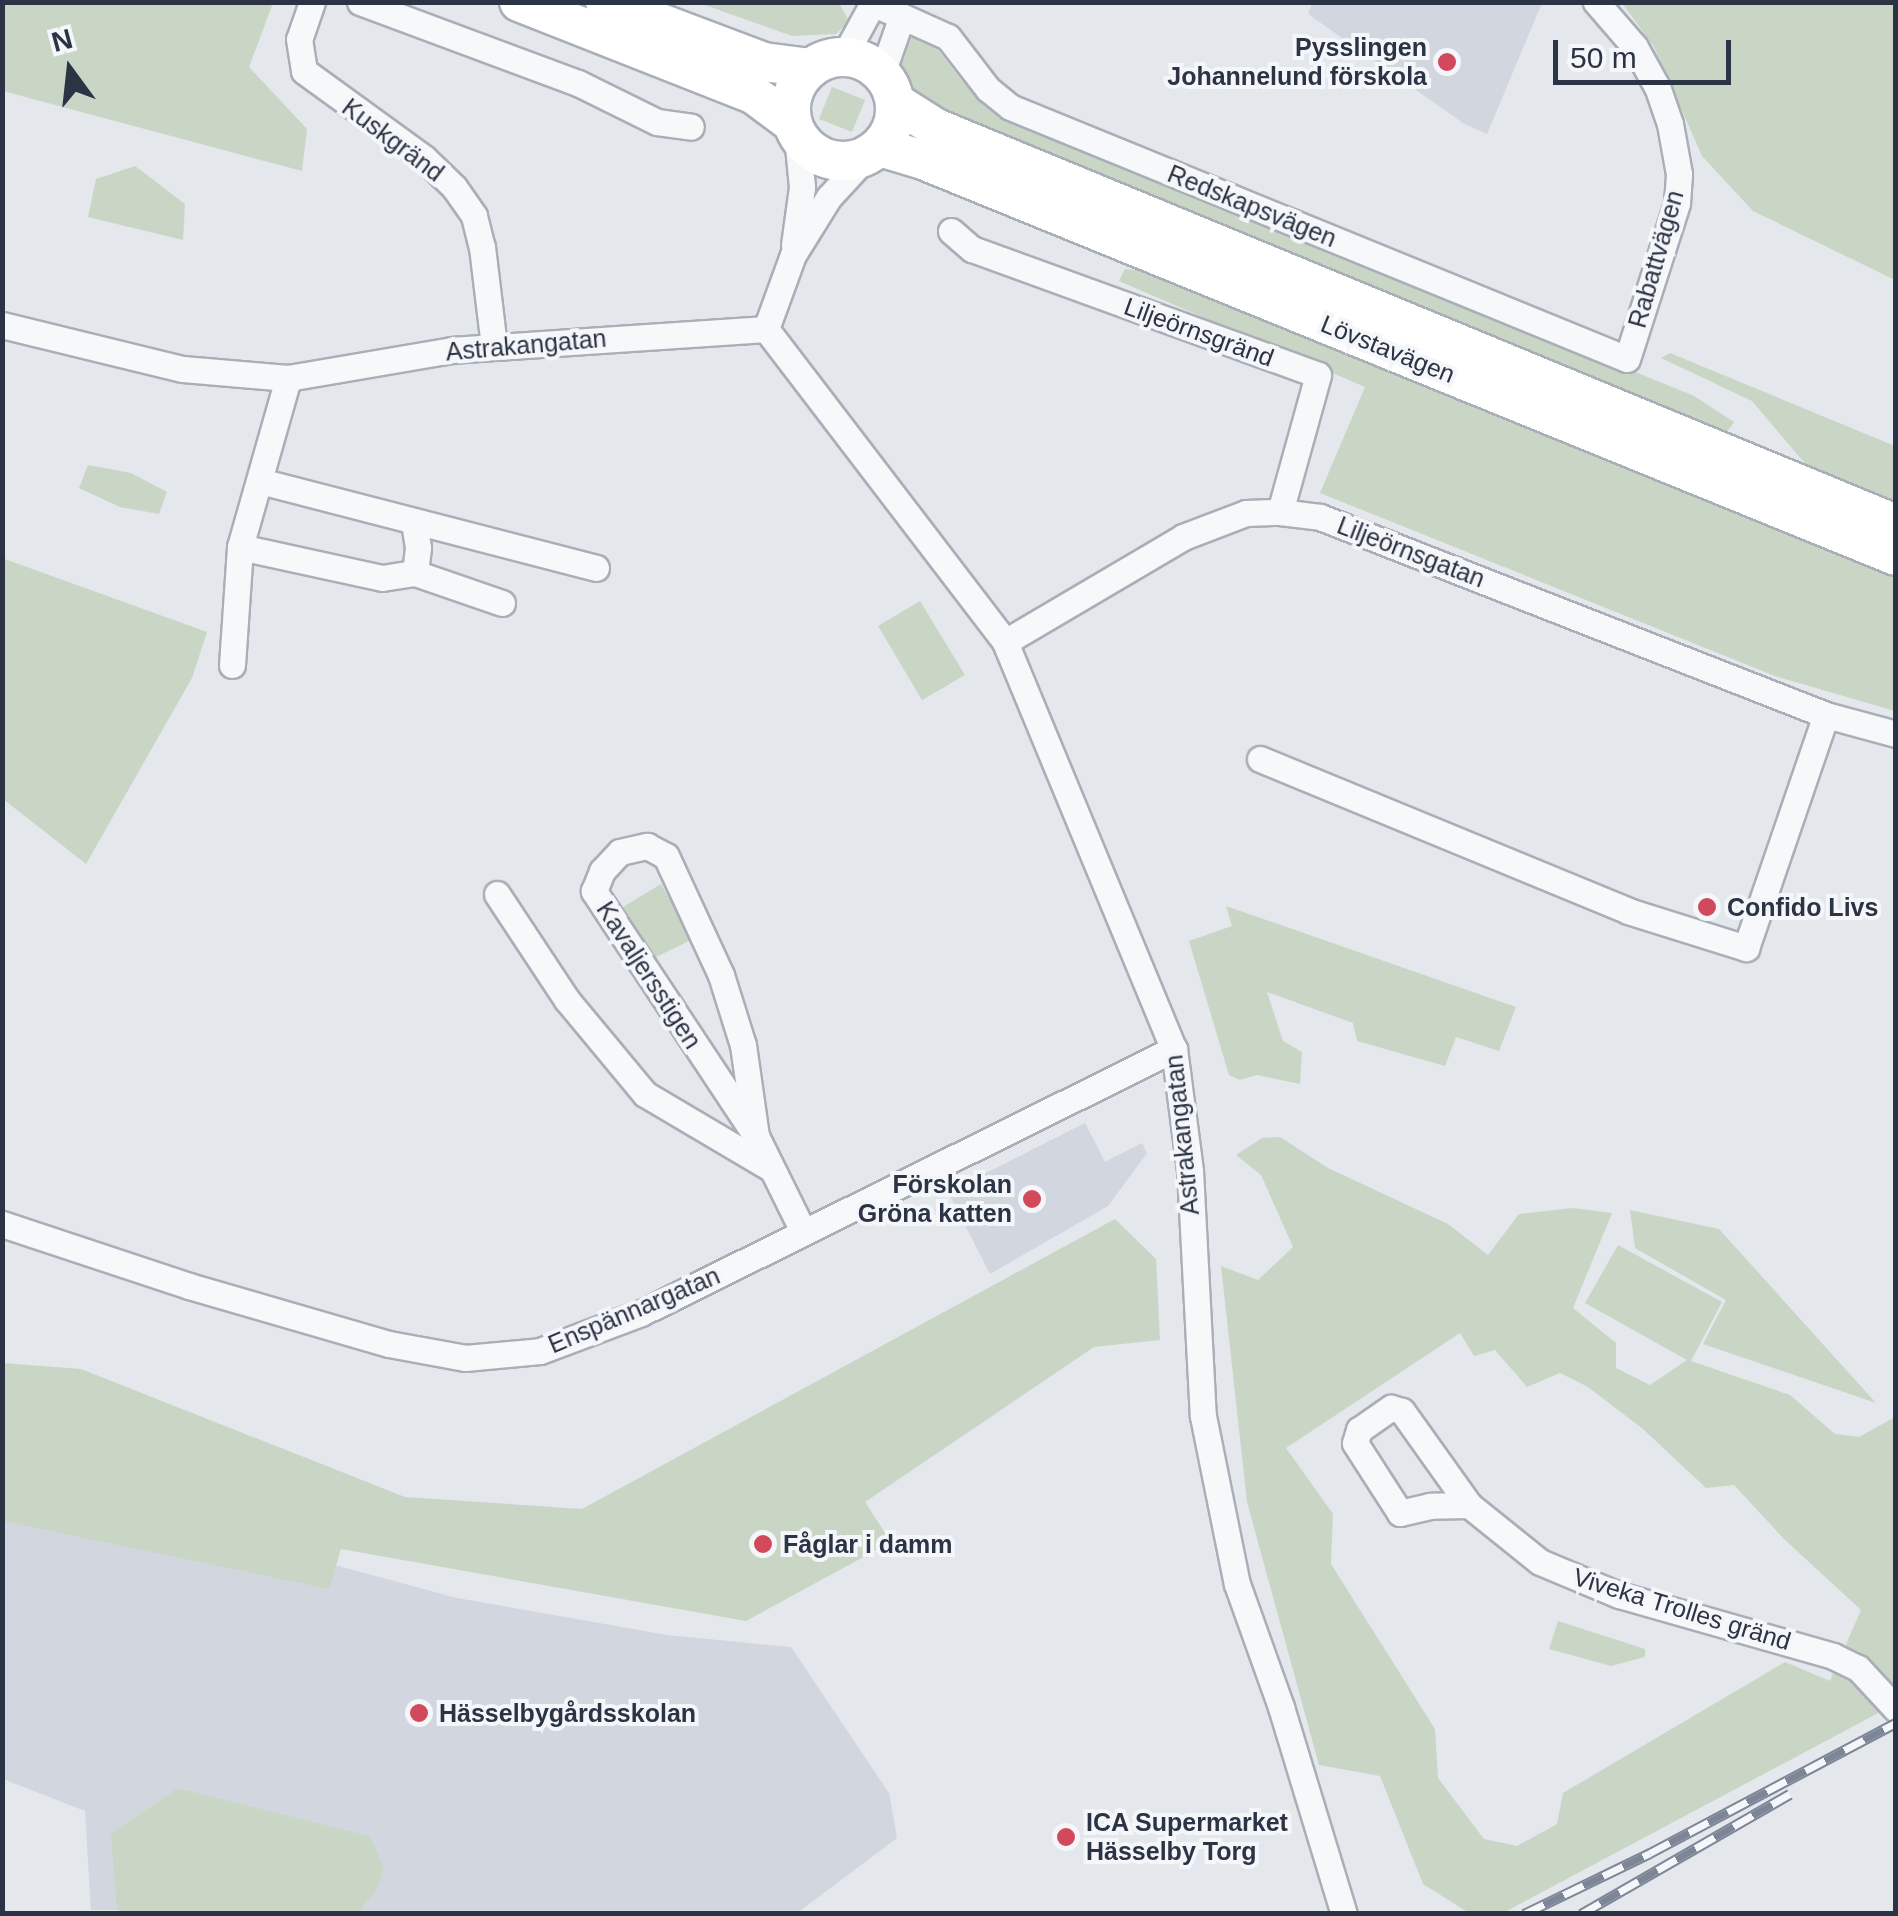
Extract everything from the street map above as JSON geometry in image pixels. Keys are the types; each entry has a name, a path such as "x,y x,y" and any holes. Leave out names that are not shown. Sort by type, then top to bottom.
{"street":[{"name":"Kuskgränd","path":"312,2 299,39 304,71 424,158 454,187 474,216 482,247 494,346"},
{"path":"360,2 578,83 657,122 691,127"},
{"name":"Lövstavägen","path":"519,2 752,94 795,130 806,147 832,160 873,152 923,160 1896,556"},
{"name":"Lövstavägen","path":"604,2 764,62 858,58 936,128 1896,524"},
{"name":"Rabattvägen","path":"1596,2 1635,47 1657,87 1670,124 1679,174 1677,203 1628,359"},
{"name":"Redskapsvägen","path":"826,62 872,3 948,37 988,90 1010,106 1628,359"},
{"path":"766,329 793,255 829,197 873,152 895,118 889,88 902,16"},
{"path":"793,255 802,188 790,103 796,84 826,62"},
{"name":"Liljeörnsgränd","path":"951,231 972,249 1318,375 1280,512"},
{"name":"Astrakangatan","path":"2,325 183,369 288,378 494,346 766,329 1005,642 1174,1048 1190,1170 1203,1416 1237,1584 1281,1707 1344,1914"},
{"path":"232,664 240,547 288,378"},
{"path":"260,482 596,568"},
{"name":"Liljeörnsgatan","path":"1005,642 1183,537 1246,513 1280,512 1320,517 1826,715 1896,734"},
{"path":"414,522 418,548 415,573"},
{"path":"240,547 382,578 415,573 502,604"},
{"path":"1260,759 1628,911 1746,948 1826,715"},
{"name":"Kavaljersstigen","path":"756,1136 743,1046 721,975 666,856 647,846 620,852 602,871 594,891 756,1136 803,1231"},
{"path":"497,894 567,1000 645,1094 770,1168"},
{"name":"Enspännargatan","path":"2,1224 189,1286 389,1344 465,1358 540,1351 641,1313 1174,1048"},
{"name":"Viveka Trolles gränd","path":"1468,1506 1430,1506 1400,1514 1356,1442 1358,1430 1391,1408 1402,1411 1468,1506 1540,1562 1619,1595 1832,1656 1858,1668 1892,1705"}],"shaded area":[{"name":"Pysslingen Johannelund förskola","path":"1312,2 1542,3 1487,134 1463,123 1308,14"},
{"name":"Förskolan Gröna katten","path":"1085,1123 1105,1162 1142,1143 1147,1153 1108,1206 990,1274 948,1192"},
{"name":"Hässelbygårdsskolan","path":"2,1484 216,1533 457,1598 667,1635 791,1647 889,1793 897,1838 797,1913 91,1910 85,1811 3,1779"}],"green space":[{"path":"2,3 273,3 249,67 307,129 302,171 3,91"},
{"path":"699,3 839,3 849,21 836,34 792,36"},
{"path":"1622,3 1895,3 1895,280 1753,211 1702,156 1654,47"},
{"path":"906,37 931,41 962,81 1003,114 1694,396 1734,422 1721,440 923,104 899,71 898,55"},
{"path":"832,87 865,100 852,132 819,119"},
{"path":"135,166 185,204 183,240 88,217 96,179"},
{"path":"1125,269 1166,272 1895,572 1895,711 1775,676 1320,493 1365,387 1119,281"},
{"path":"1670,353 1895,446 1895,504 1808,467 1752,401 1661,358"},
{"path":"88,465 131,473 167,492 159,514 120,507 79,488"},
{"path":"2,558 207,632 192,678 86,864 3,799"},
{"path":"920,601 965,675 922,700 878,626"},
{"path":"661,884 693,939 654,958 623,907"},
{"path":"1226,906 1516,1007 1499,1051 1456,1037 1445,1066 1357,1041 1353,1023 1267,992 1283,1041 1302,1052 1300,1084 1257,1075 1240,1080 1229,1075 1189,941 1232,926"},
{"path":"1280,1137 1328,1168 1448,1224 1488,1255 1519,1214 1573,1208 1612,1213 1573,1308 1616,1343 1616,1368 1650,1385 1687,1360 1585,1303 1618,1245 1722,1302 1691,1361 1790,1395 1835,1434 1859,1437 1895,1417 1895,1704 1503,1913 1469,1913 1423,1884 1380,1776 1319,1765 1247,1502 1221,1266 1258,1280 1293,1247 1261,1175 1236,1155 1262,1138","holes":["1460,1333 1474,1356 1495,1350 1527,1387 1560,1373 1588,1387 1643,1429 1706,1488 1734,1485 1784,1539 1861,1610 1830,1681 1785,1662 1563,1793 1557,1824 1517,1846 1484,1839 1438,1778 1435,1729 1331,1564 1333,1514 1286,1448"]},
{"path":"1630,1210 1719,1229 1876,1403 1703,1344 1726,1300 1635,1248"},
{"path":"1115,1219 1156,1259 1160,1340 1094,1347 865,1502 891,1542 746,1621 341,1549 329,1589 3,1521 3,1363 81,1369 405,1497 582,1509"},
{"path":"1558,1621 1645,1649 1645,1657 1611,1666 1549,1649"},
{"path":"178,1788 370,1836 384,1868 378,1887 358,1913 123,1913 117,1909 111,1834"}],"railway":[{"path":"1524,1914 1650,1853 1896,1723"},
{"path":"1581,1914 1790,1794"}],"place":[{"name":"Pysslingen Johannelund förskola","path":"1447,62"},
{"name":"Confido Livs","path":"1707,907"},
{"name":"Förskolan Gröna katten","path":"1032,1199"},
{"name":"Fåglar i damm","path":"763,1544"},
{"name":"Hässelbygårdsskolan","path":"419,1713"},
{"name":"ICA Supermarket Hässelby Torg","path":"1066,1837"}]}
